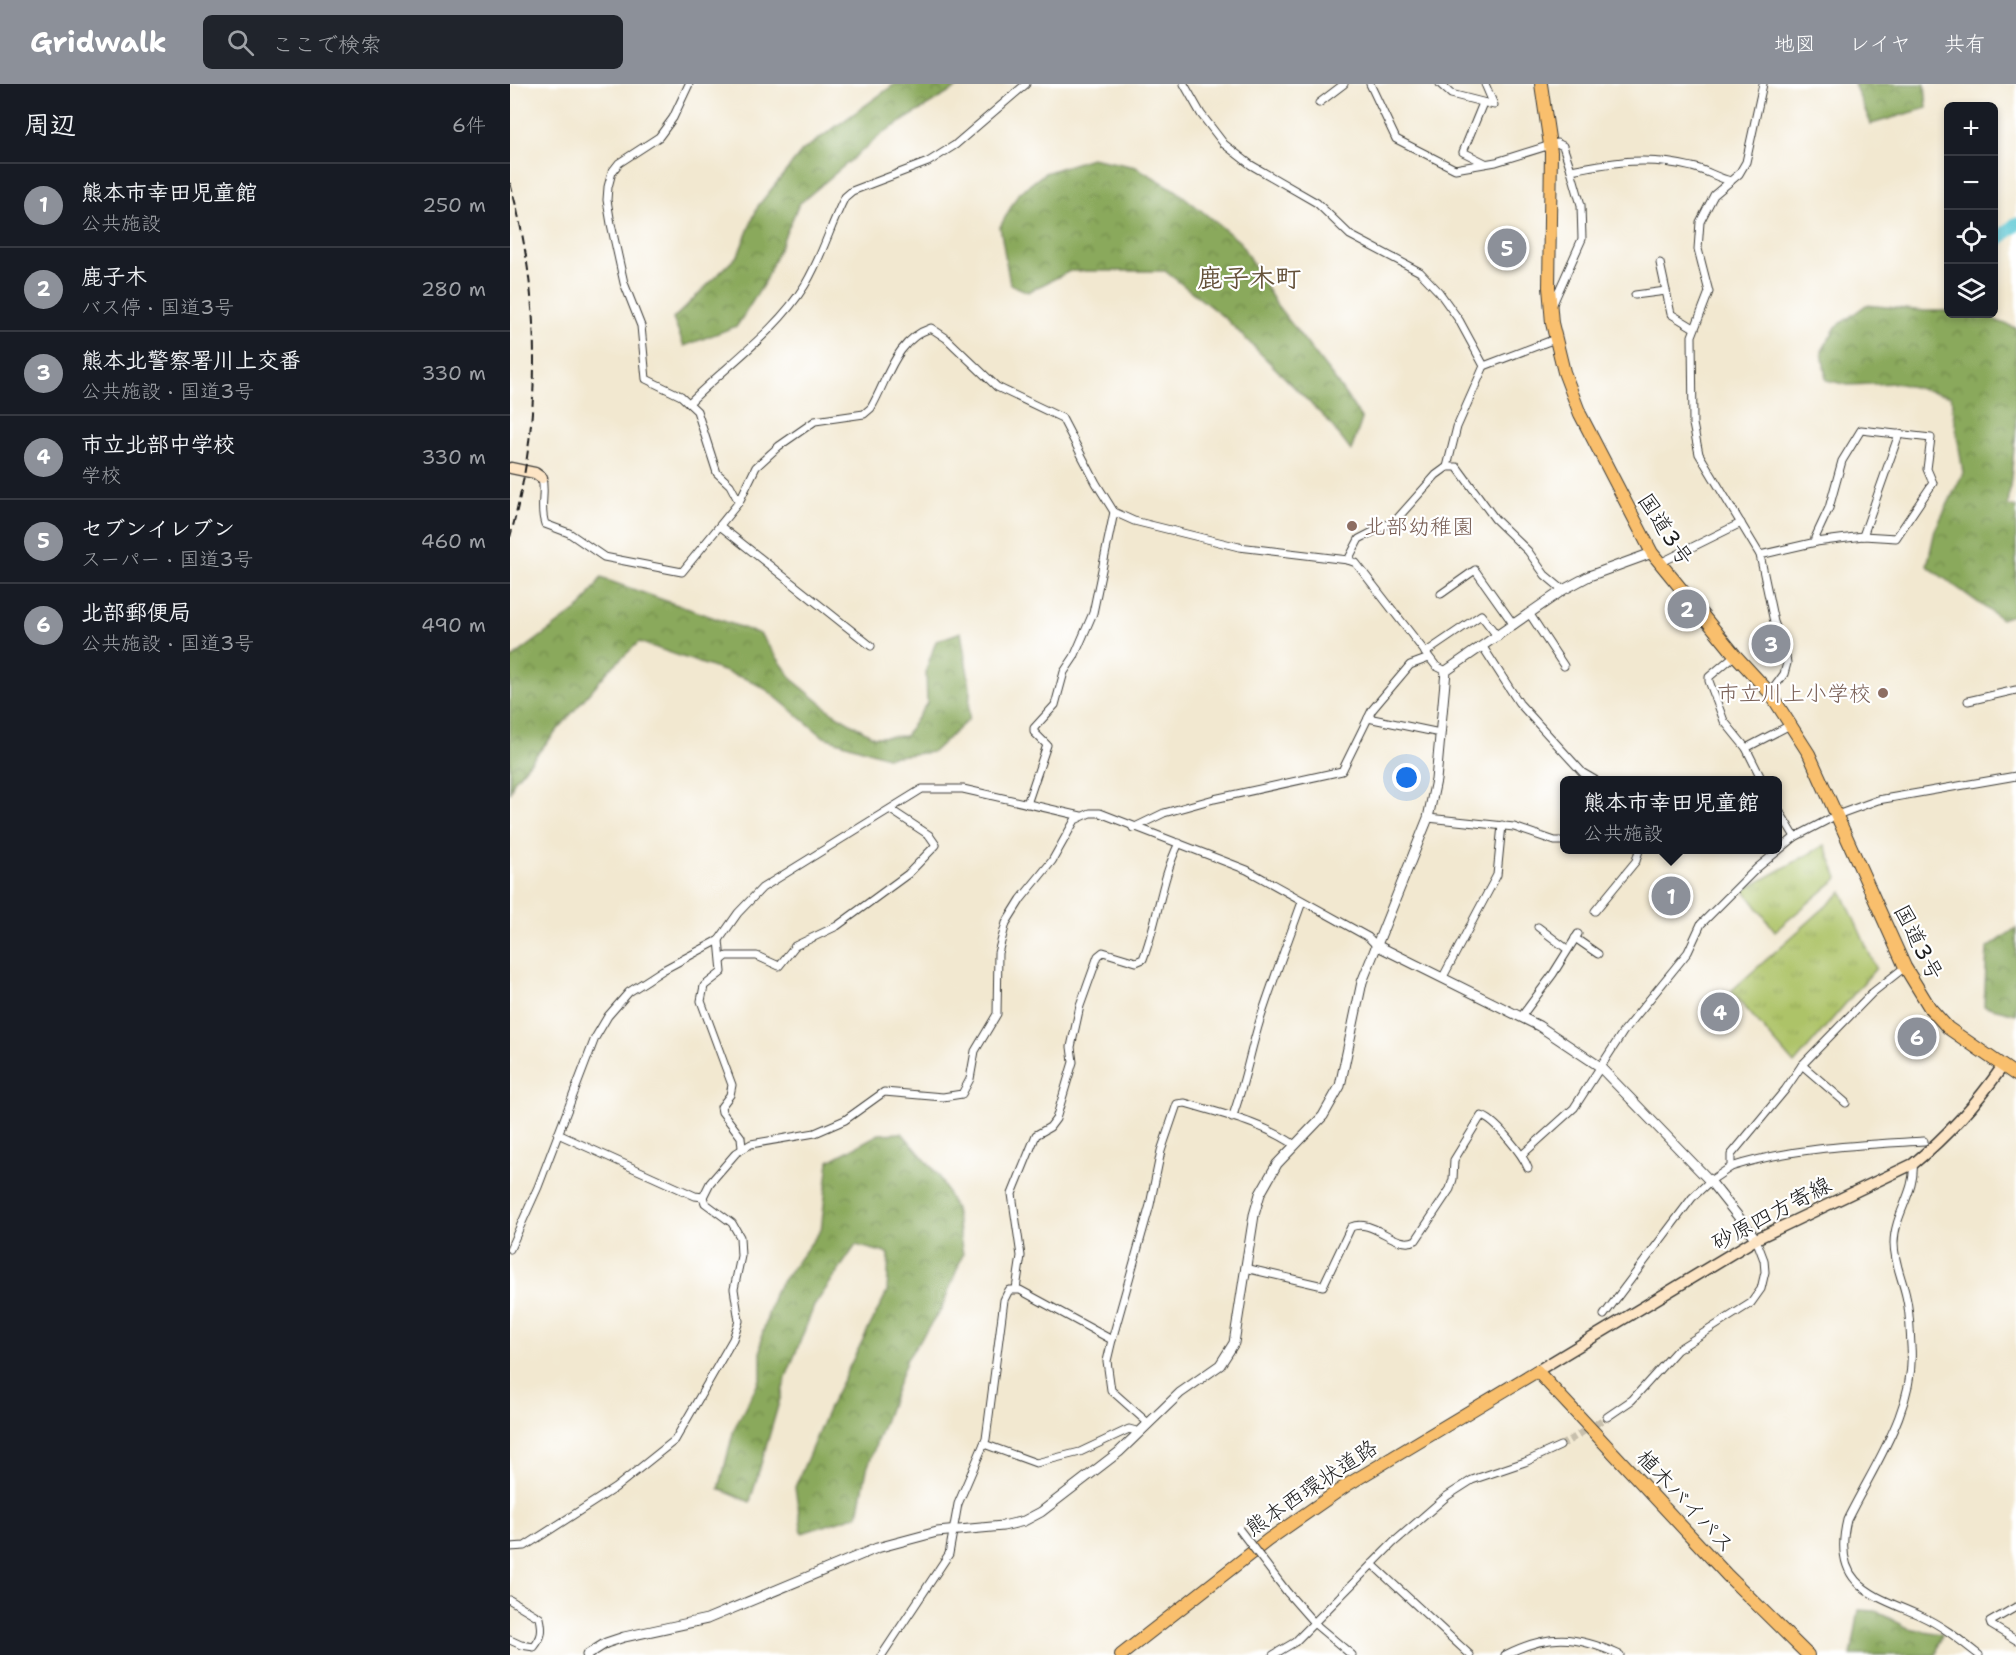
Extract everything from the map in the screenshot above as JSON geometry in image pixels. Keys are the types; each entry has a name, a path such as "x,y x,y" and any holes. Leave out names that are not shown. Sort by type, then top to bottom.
{"highway":[{"name":"国道3号","path":"1541,84 1551,143 1550,307 1555,339 1580,414 1656,558 1735,655 1770,693 1792,724 1809,754 1905,967 1930,1008 1948,1028 2016,1075"},
{"name":"熊本西環状道路","path":"1121,1655 1268,1540 1347,1485 1537,1371"},
{"name":"植木バイパス","path":"1537,1371 1727,1575 1808,1655"}],"main road":[{"path":"511,471 535,473 542,478"},
{"name":"砂原四方寄線","path":"1537,1371 1756,1239 1913,1164 1935,1146 1984,1092 2002,1066"}],"street":[{"path":"689,403 787,308 817,262 845,197 937,156 955,145 1026,84"},
{"path":"1184,84 1201,114 1224,144 1251,165 1317,202 1350,235 1420,272 1439,292 1459,320 1484,366"},
{"path":"1319,103 1344,84"},
{"path":"1371,84 1396,139 1455,169 1485,163 1551,143 1563,146 1581,205 1582,239 1554,306 1550,307"},
{"path":"1440,84 1451,94 1494,105 1485,84"},
{"path":"1763,84 1746,162 1740,174 1714,195 1700,222 1698,249 1708,292 1704,311 1694,328 1694,437 1703,461 1760,555 1774,622 1787,663 1784,674 1770,693"},
{"path":"687,85 673,118 659,137 627,157 612,172 607,200 624,283 640,326 646,379 681,396 697,411 717,473 730,485 739,502"},
{"path":"1483,103 1462,152 1485,163"},
{"path":"1571,170 1639,159 1692,167 1717,178 1731,181"},
{"path":"1660,263 1671,314 1694,328"},
{"path":"1635,295 1666,291"},
{"path":"542,478 545,490 541,513 545,524 569,533 604,557 682,572 739,502 756,467 806,424 864,414 871,408 898,354 918,333 931,328 997,387 1062,418 1114,512 1134,521 1239,547 1348,560 1365,572 1427,656 1436,666 1446,671"},
{"path":"1348,560 1359,539 1396,520 1436,475 1447,467 1457,427 1484,366 1555,339"},
{"path":"1760,555 1863,536 1896,538 1933,483 1927,469 1931,438 1861,430 1857,433 1842,461 1829,508 1815,538 1816,543"},
{"path":"1863,536 1899,434"},
{"path":"1447,467 1460,468 1495,519 1528,550 1545,575 1563,590"},
{"path":"1027,804 1047,745 1034,732 1034,728 1054,705 1064,672 1074,657 1093,613 1114,512"},
{"path":"1446,671 1563,590 1589,576 1656,558 1709,540 1741,523"},
{"path":"720,526 871,646"},
{"path":"1441,594 1475,570 1514,625"},
{"path":"1529,613 1564,666"},
{"path":"1133,828 1164,813 1214,799 1342,771 1368,718 1397,678 1410,666 1481,615 1498,637"},
{"path":"1483,647 1519,703 1588,776"},
{"path":"1735,655 1709,677 1708,681 1724,721 1746,748 1760,776"},
{"path":"587,1655 606,1643 624,1636 707,1619 878,1548 951,1530 1003,1526 1024,1521 1041,1512 1119,1452 1180,1393 1206,1376 1228,1356 1234,1343 1245,1268 1260,1194 1277,1164 1323,1116 1340,1086 1362,982 1428,818 1436,780 1446,671"},
{"path":"1968,701 2016,690"},
{"path":"1368,718 1440,733"},
{"path":"1746,748 1792,724"},
{"path":"1782,848 1795,837 1837,815 1888,798 2016,776"},
{"path":"510,1249 538,1187 595,1038 608,1016 629,992 719,940 738,913 762,888 803,861 840,842 922,789 963,789 1081,816 1100,813 1133,828 1179,843 1247,870 1368,937 1376,945 1443,976 1521,1017 1564,1041 1599,1066 1710,1181 1756,1239 1764,1260 1765,1272 1761,1289 1751,1303 1677,1350 1632,1400 1607,1417"},
{"path":"722,960 728,956 757,956 779,966 795,946 837,926 908,874 936,845 929,835 891,810"},
{"path":"510,1547 525,1546 615,1488 675,1440 733,1339 739,1321 734,1289 741,1256 740,1237 732,1223 705,1203 703,1197 710,1183 742,1148 815,1133 845,1120 884,1092 943,1097 962,1094 970,1078 975,1051 997,1014 998,953 1006,923 1020,899 1052,861 1071,825 1081,816"},
{"path":"1782,816 1795,837"},
{"path":"1428,818 1502,825 1560,841"},
{"path":"1443,976 1497,875 1502,825"},
{"path":"1016,1289 1021,1256 1012,1194 1036,1135 1050,1127 1056,1119 1073,1062 1071,1044 1088,983 1098,956 1103,952 1136,962 1143,959 1155,929 1171,859 1179,843"},
{"path":"1595,911 1636,861 1638,854"},
{"path":"1522,1155 1574,1108 1599,1066 1688,952 1701,924 1774,854"},
{"path":"1232,1118 1242,1091 1244,1072 1260,1022 1302,902"},
{"path":"1538,927 1567,949"},
{"path":"1521,1017 1553,974 1576,936 1598,954"},
{"path":"719,940 722,972 704,986 701,1001 732,1085 730,1095 721,1107 722,1112 741,1137 742,1148"},
{"path":"1731,1167 1731,1155 1785,1090 1802,1065 1872,993 1905,967"},
{"path":"1802,1065 1846,1102"},
{"path":"1148,1423 1111,1390 1107,1361 1175,1107 1185,1103 1283,1137 1295,1145"},
{"path":"1245,1268 1323,1286 1351,1227 1357,1225 1374,1228 1404,1242 1416,1240 1450,1189 1454,1160 1481,1116 1495,1125 1522,1155 1528,1168"},
{"path":"558,1134 695,1196 703,1197"},
{"path":"1604,1315 1686,1206 1710,1181 1731,1167 1755,1160 1827,1148 1924,1141"},
{"path":"1913,1164 1914,1176 1894,1239 1894,1259 1906,1298 1912,1349 1908,1392 1847,1520 1842,1538 1844,1558 1862,1588 1884,1602 1921,1616 1952,1632 1979,1655"},
{"path":"882,1655 949,1554 951,1530 962,1493 984,1444 1004,1300 1009,1290 1016,1289 1112,1340"},
{"path":"984,1444 1036,1463 1068,1456 1130,1429 1140,1432"},
{"path":"1273,1655 1295,1642 1315,1624 1372,1564 1447,1496 1472,1480 1560,1446"},
{"path":"1239,1529 1287,1592 1315,1624 1352,1655"},
{"path":"1372,1564 1470,1655"},
{"path":"510,1600 540,1618 542,1628 540,1640 534,1647 521,1646 510,1640"},
{"path":"2016,1607 1990,1622 1991,1625 2016,1640"},
{"path":"1505,1655 1531,1642 1559,1637 1605,1648 1620,1655"}],"green space":[{"path":"895,84 963,84 883,133 799,204 763,285 737,326 684,346 673,319 738,255 758,206 802,151"},
{"path":"1854,84 1925,84 1927,108 1871,124"},
{"path":"1091,158 1136,167 1177,191 1240,242 1276,304 1336,381 1362,419 1351,451 1329,422 1226,319 1165,271 1070,271 1028,292 1010,284 1000,227 1018,194 1045,173"},
{"path":"1866,305 1944,311 1944,318 1990,318 2016,328 2016,430 2008,506 2016,507 2016,614 2001,619 1927,566 1935,530 1963,473 1951,396 1896,383 1848,385 1826,380 1822,351 1836,327"},
{"path":"601,578 760,634 794,681 833,713 874,737 905,736 927,703 926,670 936,641 961,632 970,687 969,719 933,752 887,757 824,737 767,690 749,680 639,642 608,671 514,781 510,793 510,662 512,658 582,606"},
{"path":"1825,845 1838,878 1775,931 1744,890"},
{"path":"1842,892 1876,968 1794,1064 1731,991"},
{"path":"2016,928 2016,1014 1984,1006 1987,949"},
{"path":"902,1133 939,1176 955,1209 963,1254 942,1308 907,1359 867,1469 858,1515 802,1533 795,1487 830,1405 887,1292 889,1254 856,1245 814,1306 787,1375 750,1502 719,1489 734,1429 761,1377 761,1338 775,1291 821,1230 829,1161 879,1134"},
{"path":"1859,1610 1876,1611 1908,1628 1942,1634 1936,1655 1851,1655"}],"waterway":[{"path":"1998,240 2016,224"}],"tunnel":[{"path":"1560,1446 1607,1417"}],"railway":[{"path":"510,183 528,270 534,360 528,450 510,537"}],"place":[{"name":"セブンイレブン","path":"1507,248"},
{"name":"北部幼稚園","path":"1352,526"},
{"name":"鹿子木","path":"1687,609"},
{"name":"熊本北警察署川上交番","path":"1771,644"},
{"name":"市立川上小学校","path":"1883,693"},
{"name":"熊本市幸田児童館","path":"1671,896"},
{"name":"市立北部中学校","path":"1720,1012"},
{"name":"北部郵便局","path":"1917,1037"}],"district":[{"name":"鹿子木町","path":"1249,278"}]}
